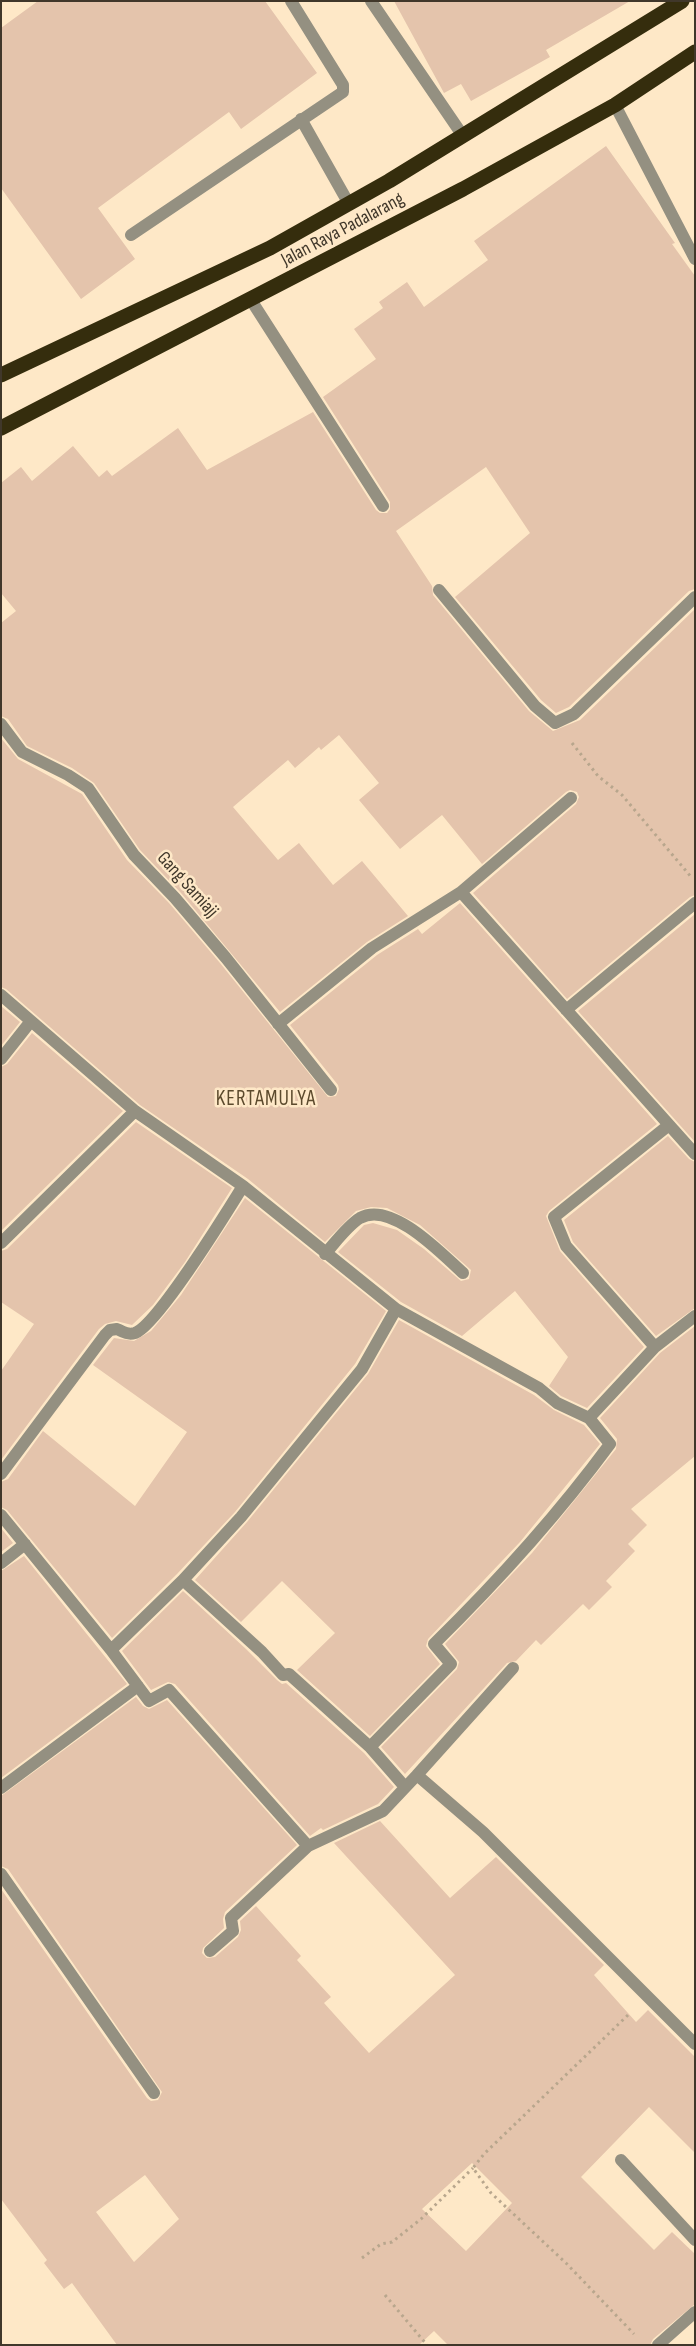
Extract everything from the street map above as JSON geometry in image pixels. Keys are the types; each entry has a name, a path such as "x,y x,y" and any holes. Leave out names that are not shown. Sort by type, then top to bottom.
{"highway":[{"name":"Jalan Raya Padalarang","path":"1,375 270,248 349,204 463,136 682,1"},
{"name":"Jalan Raya Padalarang","path":"1,428 388,229 615,105 695,52"}],"street":[{"path":"131,236 342,92 344,84 291,1"},
{"path":"371,1 463,136"},
{"path":"615,105 695,259"},
{"path":"301,120 349,204"},
{"path":"251,300 383,506"},
{"path":"438,590 535,706 556,723 574,714 695,597"},
{"name":"Gang Samiajj","path":"1,724 22,752 68,774 88,788 134,855 175,898 332,1090"},
{"path":"278,1024 372,948 461,892 571,798"},
{"path":"461,892 695,1154"},
{"path":"566,1010 695,903"},
{"path":"1,995 135,1111 243,1186 324,1254 396,1309 539,1388 557,1403 588,1418 610,1444 563,1506 513,1565 434,1644 450,1664 370,1747"},
{"path":"1,1059 31,1021"},
{"path":"1,1242 135,1111"},
{"path":"654,1347 566,1246 554,1217 669,1125"},
{"path":"1,1474 105,1335 110,1330 117,1329 128,1334 136,1333 146,1326 173,1292 243,1186"},
{"path":"324,1254 359,1218 374,1214 403,1223 463,1273"},
{"path":"112,1650 183,1580 241,1517 362,1369 396,1309"},
{"path":"588,1418 654,1347 695,1316"},
{"path":"1,1515 112,1650 149,1701 169,1690 308,1846"},
{"path":"1,1564 25,1544"},
{"path":"183,1580 262,1652 283,1675 289,1674 370,1747 405,1787"},
{"path":"210,1951 233,1931 230,1918 308,1846 383,1811 513,1668"},
{"path":"1,1788 138,1686"},
{"path":"417,1775 483,1832 695,2044"},
{"path":"1,1874 154,2093"},
{"path":"621,2160 695,2240"},
{"path":"658,2345 695,2312"}],"path":[{"path":"556,723 598,776 622,794 695,882"},
{"path":"362,2258 381,2244 392,2242 421,2219 473,2168 484,2154 648,1996"},
{"path":"473,2168 490,2194 567,2264 638,2338"},
{"path":"385,2295 427,2345"}],"building":[{"path":"38,1 265,1 317,73 241,129 229,112 98,208 135,259 81,299 1,188 1,28"},
{"path":"394,1 630,1 546,50 550,57 471,101 461,84 444,93"},
{"path":"606,146 675,243 672,244 695,276 695,589 689,591 569,707 556,713 541,700 455,597 530,533 486,467 396,531 432,586 433,595 529,711 553,731 580,720 695,609 695,895 690,897 567,999 473,893 576,804 579,797 577,792 570,790 566,792 482,864 442,815 400,849 359,800 379,783 339,735 321,750 319,747 295,768 288,760 233,807 278,860 299,843 333,885 362,861 408,916 367,942 280,1012 181,893 140,850 94,783 72,768 27,746 8,719 1,716 1,623 16,611 1,593 1,483 21,467 32,481 73,446 99,477 107,470 112,476 178,428 207,470 313,412 376,510 380,513 387,513 390,509 390,502 323,397 376,359 354,329 383,308 379,302 407,282 424,307 488,260 474,241"},
{"path":"1,738 18,759 82,794 127,860 169,903 220,963 328,1097 336,1096 339,1089 338,1085 290,1025 377,955 418,929 422,934 460,903 657,1124 549,1211 546,1216 560,1251 644,1347 587,1408 561,1396 549,1386 568,1357 515,1291 462,1336 401,1302 338,1252 364,1225 373,1223 397,1230 424,1249 461,1281 469,1279 471,1270 420,1225 387,1208 371,1207 356,1211 325,1242 248,1179 140,1105 6,989 1,987"},
{"path":"695,914 695,1142 578,1011"},
{"path":"1,1006 20,1022 1,1046"},
{"path":"32,1033 123,1111 1,1231 1,1067 7,1064"},
{"path":"136,1122 232,1188 185,1262 153,1305 132,1325 116,1321 105,1324 99,1329 1,1460 1,1371 34,1324 1,1302 1,1251 7,1249"},
{"path":"668,1136 689,1159 695,1162 695,1308 656,1336 573,1242 564,1220"},
{"path":"245,1198 386,1311 355,1364 235,1512 177,1574 112,1638 7,1510 1,1507 1,1482 8,1479 43,1431 135,1506 187,1432 93,1365 114,1338 134,1341 151,1331 181,1295"},
{"path":"399,1320 534,1395 554,1410 584,1425 600,1444 520,1542 428,1639 426,1646 440,1664 370,1736 297,1670 335,1633 282,1581 241,1622 195,1580 247,1522 368,1374"},
{"path":"695,1326 695,1456 631,1509 647,1525 628,1544 635,1551 606,1581 612,1587 589,1610 583,1604 541,1645 536,1640 516,1661 507,1663 405,1774 381,1747 457,1669 459,1662 445,1644 532,1553 616,1449 617,1439 600,1418 660,1353"},
{"path":"1,1528 13,1543 1,1552"},
{"path":"24,1556 127,1684 1,1778 1,1571"},
{"path":"183,1591 277,1680 282,1684 286,1683 364,1753 394,1787 378,1804 323,1830 321,1828 310,1836 175,1684 168,1682 151,1690 122,1651"},
{"path":"136,1697 143,1706 149,1709 167,1700 297,1845 225,1912 223,1919 224,1928 203,1948 202,1953 207,1958 215,1957 238,1937 241,1930 240,1921 256,1906 301,1956 297,1960 331,1997 324,2003 369,2053 455,1975 334,1843 380,1821 450,1898 496,1857 604,1965 594,1975 636,2022 648,2010 695,2057 695,2153 649,2107 581,2177 654,2250 672,2232 695,2254 695,2304 653,2339 650,2345 448,2345 434,2331 419,2345 117,2345 72,2283 64,2289 44,2263 47,2260 1,2199 1,1889 147,2098 151,2101 158,2100 162,2092 8,1869 1,1866 1,1796","holes":["472,2163 512,2203 466,2251 422,2209","145,2175 179,2219 134,2262 96,2212"]}],"district":[{"name":"KERTAMULYA","path":"266,1100"}]}
